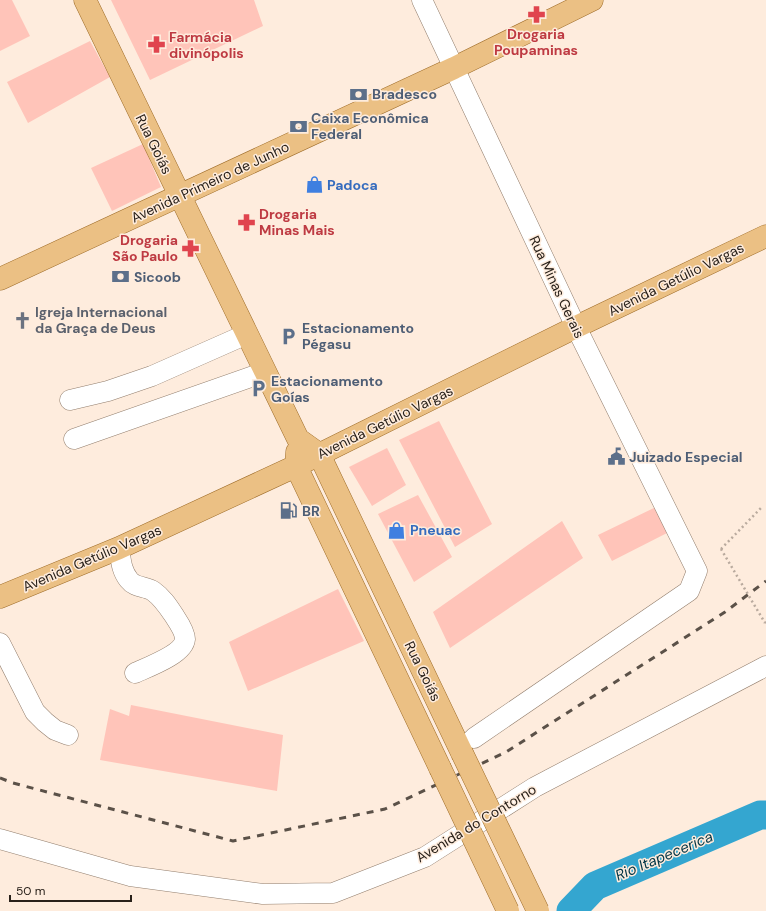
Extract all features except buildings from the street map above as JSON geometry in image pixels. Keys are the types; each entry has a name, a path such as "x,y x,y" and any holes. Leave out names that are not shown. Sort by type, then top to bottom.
{"main road":[{"name":"Rua Goiás","path":"85,0 298,439 319,454 468,745 538,911"},
{"name":"Avenida Primeiro de Junho","path":"0,279 454,68 592,0"},
{"name":"Avenida Getúlio Vargas","path":"0,597 119,548 296,466 576,327 766,236"},
{"name":"Rua Goiás","path":"298,439 296,466 508,911"}],"street":[{"name":"Rua Minas Gerais","path":"422,0 576,327 697,571 690,591 468,745"},
{"path":"70,400 108,391 152,376 247,334"},
{"path":"74,439 265,372"},
{"path":"119,548 122,568 130,582 135,586 151,590 157,594 177,620 185,638 184,644 173,655 135,673"},
{"path":"0,643 35,712 55,730 68,735"},
{"name":"Avenida do Contorno","path":"0,838 130,876 263,894 333,892 425,857 535,787 766,666"}],"path":[{"path":"761,508 721,549 765,622"}],"waterway":[{"name":"Rio Itapecerica","path":"571,911 595,886 760,815 766,815"}],"railway":[{"path":"0,778 13,783 233,841 385,809 506,752 725,612 766,581"}],"place":[{"name":"Drogaria Poupaminas","path":"536,14"},
{"name":"Farmácia divinópolis","path":"156,45"},
{"name":"Bradesco","path":"359,94"},
{"name":"Caixa Econômica Federal","path":"298,126"},
{"name":"Padoca","path":"314,185"},
{"name":"Drogaria Minas Mais","path":"246,222"},
{"name":"Drogaria São Paulo","path":"191,248"},
{"name":"Sicoob","path":"121,277"},
{"name":"Igreja Internacional da Graça de Deus","path":"22,320"},
{"name":"Estacionamento Pégasu","path":"289,336"},
{"name":"Estacionamento Goías","path":"258,389"},
{"name":"Juizado Especial","path":"616,457"},
{"name":"BR","path":"289,511"},
{"name":"Pneuac","path":"397,530"}]}
